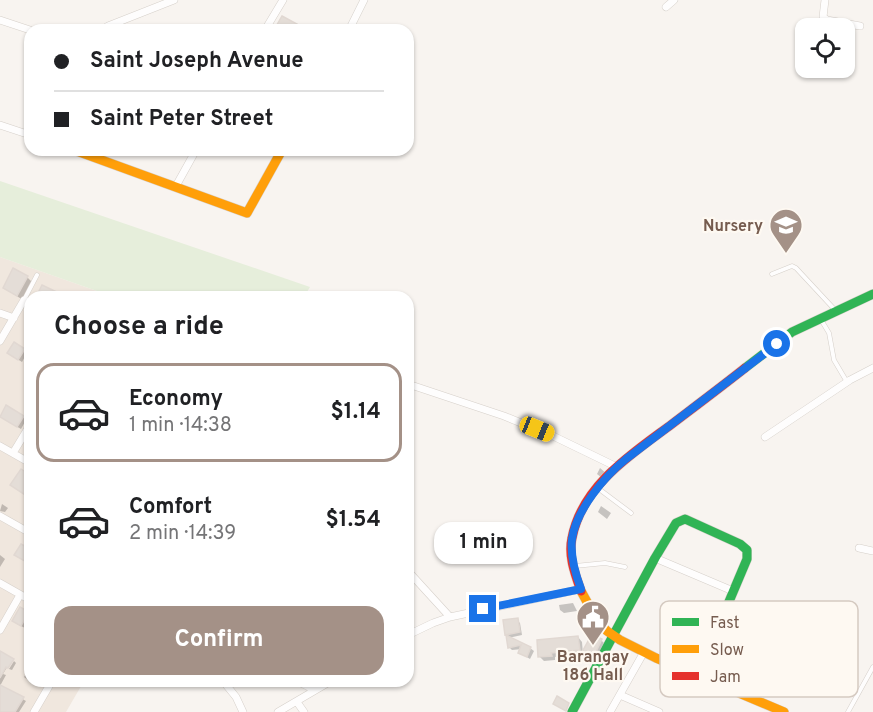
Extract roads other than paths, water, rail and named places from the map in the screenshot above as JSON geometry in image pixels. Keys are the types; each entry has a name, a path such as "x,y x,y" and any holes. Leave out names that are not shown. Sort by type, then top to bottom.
{"main road":[{"path":"91,156 247,213 279,156"},
{"path":"660,659 612,635 593,616 581,589 574,566 572,537 590,499 616,467 792,332 873,294"},
{"path":"572,712 612,635 680,520 690,520 740,544 747,550 747,559 729,601"},
{"path":"749,697 784,712"}],"street":[{"path":"113,24 174,0"},
{"path":"269,24 283,0"},
{"path":"351,24 364,0"},
{"path":"666,7 674,0"},
{"path":"825,0 823,17 827,20 860,26"},
{"path":"0,20 24,28"},
{"path":"0,125 24,133"},
{"path":"176,186 193,156"},
{"path":"0,341 24,305"},
{"path":"0,313 14,318"},
{"path":"765,437 847,382 873,368"},
{"path":"414,386 544,432 616,467"},
{"path":"13,453 24,435"},
{"path":"0,446 24,459"},
{"path":"0,516 24,530"},
{"path":"859,548 873,551"},
{"path":"656,558 733,591"},
{"path":"414,578 450,617"},
{"path":"0,583 24,597"},
{"path":"414,632 450,617 581,589"},
{"path":"0,630 20,595"},
{"path":"610,712 644,652"},
{"path":"34,712 49,687"},
{"path":"228,687 243,712"},
{"path":"309,687 315,690"},
{"path":"278,712 320,687"},
{"path":"620,695 659,712"},
{"path":"297,702 304,712"}],"lane":[{"path":"771,274 792,266 796,268 836,311"},
{"path":"31,291 37,274"},
{"path":"820,318 829,333 832,354 838,369 847,382"},
{"path":"598,489 631,513"},
{"path":"574,566 605,563 625,567"},
{"path":"858,694 873,667"},
{"path":"848,712 856,697"}],"place":[{"name":"Nursery","path":"786,254"},
{"name":"Barangay 186 Hall","path":"593,646"}]}
